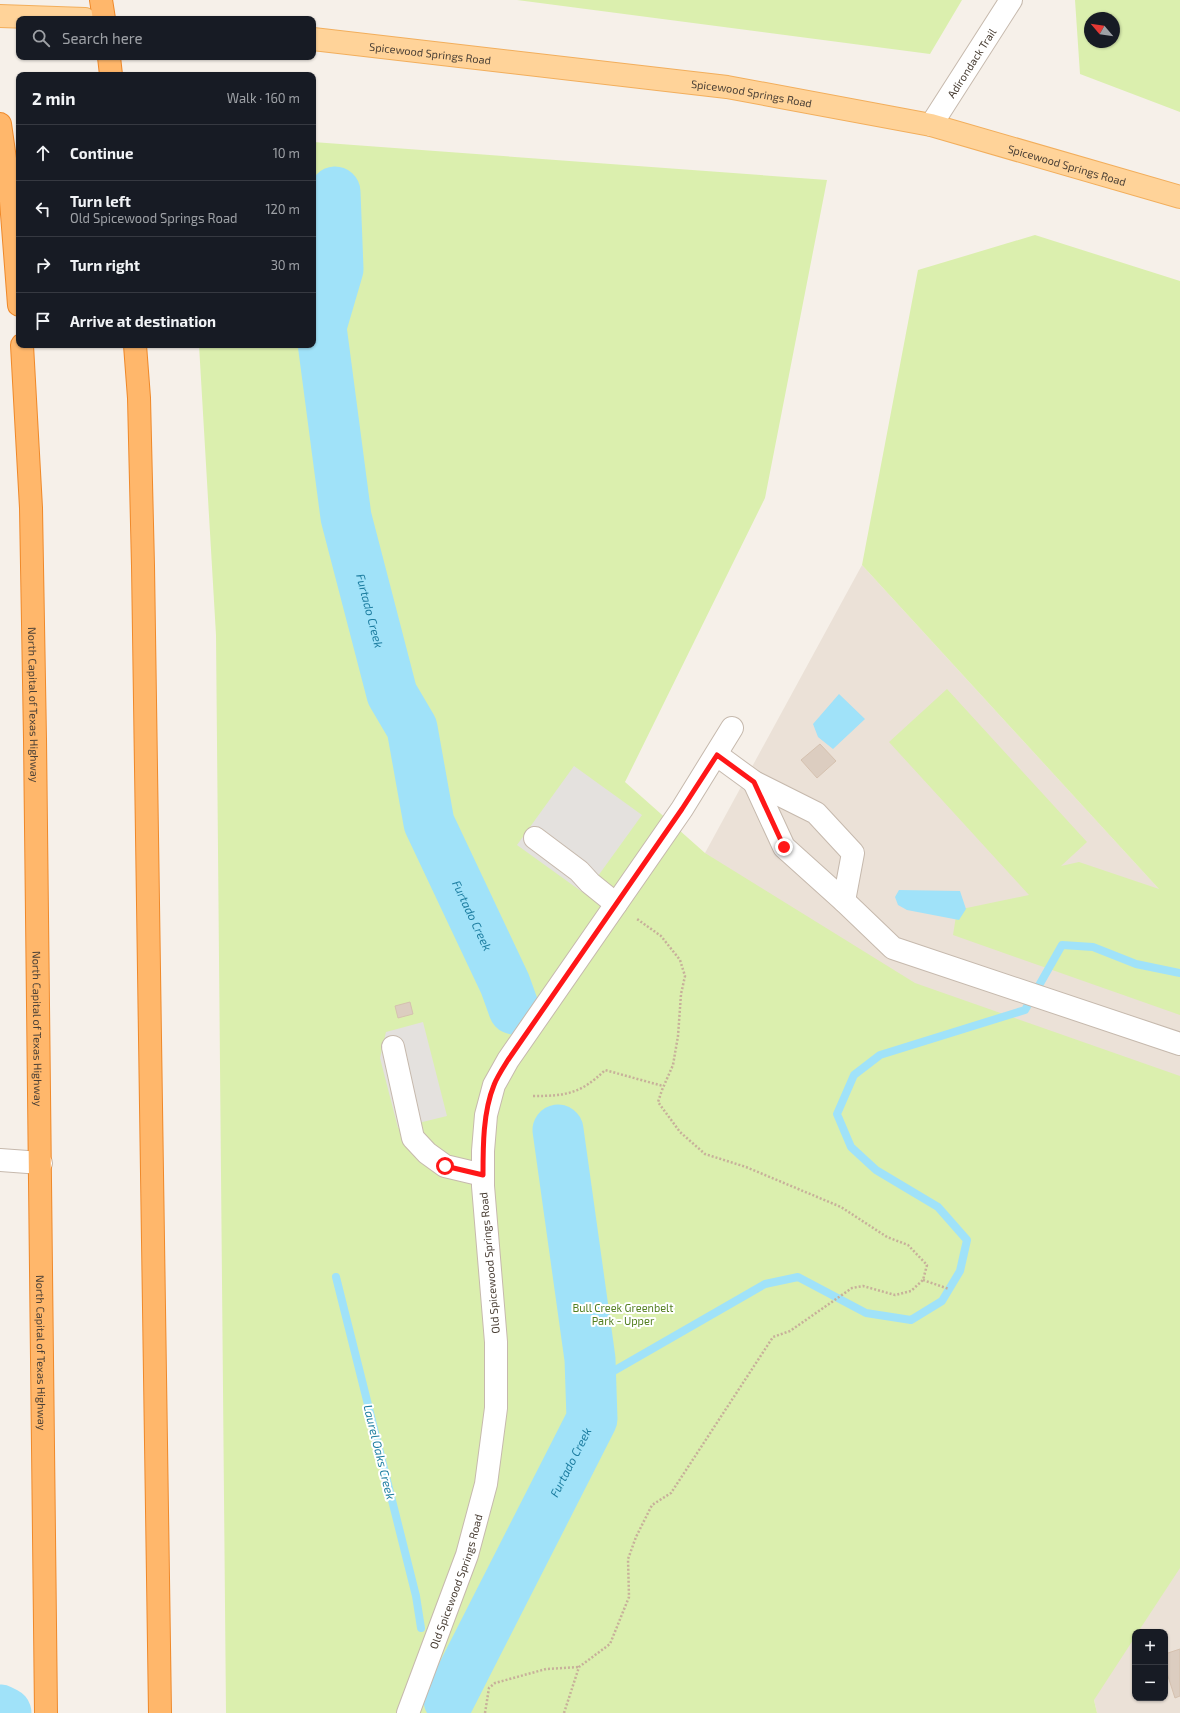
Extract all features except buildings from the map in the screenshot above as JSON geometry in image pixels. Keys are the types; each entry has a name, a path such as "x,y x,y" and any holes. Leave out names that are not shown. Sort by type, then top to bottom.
{"highway":[{"path":"101,0 104,16"},
{"path":"109,60 111,72"},
{"path":"0,124 11,201 16,267"},
{"name":"North Capital of Texas Highway","path":"22,348 31,508 41,1163 46,1713"},
{"path":"135,348 139,398 143,566 160,1713"}],"main road":[{"path":"0,16 16,17"},
{"name":"Spicewood Springs Road","path":"316,39 727,87 931,125 1180,197"}],"street":[{"name":"Adirondack Trail","path":"931,125 1011,0"},
{"name":"Old Spicewood Springs Road","path":"408,1713 467,1555 486,1484 496,1408 496,1342 482,1186 486,1115 494,1085 508,1060 682,809 717,755 732,728"},
{"path":"717,755 754,782 816,813 853,854 844,901"},
{"path":"754,782 784,847 893,948 1180,1044"},
{"path":"534,838 579,871 590,883 616,904"},
{"path":"393,1047 413,1138 427,1153 445,1166 483,1175"},
{"path":"0,1160 41,1163"}],"path":[{"path":"485,1713 489,1688 495,1684 546,1668 579,1666 610,1644 629,1597 628,1559 636,1537 652,1505 671,1493 773,1337 790,1331 852,1288 863,1286 895,1295 911,1291 923,1280 927,1265 908,1245 887,1237 842,1207 746,1167 705,1154 680,1132 658,1102 663,1086 673,1065 678,1036 681,994 685,976 680,960 660,936 616,904"},
{"path":"533,1096 560,1096 580,1089 594,1080 604,1070 663,1086"},
{"path":"923,1280 949,1289"},
{"path":"564,1713 579,1666"}],"shaded area":[{"path":"862,565 1160,890 1180,908 1180,1713 1097,1713 1094,1700 705,853"},
{"path":"574,766 642,815 585,894 517,845"},
{"path":"423,1022 447,1116 398,1128 380,1058 386,1032"}],"green space":[{"path":"517,0 962,0 930,54"},
{"path":"1075,0 1180,0 1180,112 1080,74"},
{"name":"Bull Creek Greenbelt Park - Upper","path":"316,142 827,180 765,498 625,782 705,853 915,983 1180,1076 1180,1568 1140,1629 1132,1629 1132,1642 1094,1700 1097,1713 226,1713 216,635 199,348 316,348"},
{"path":"1035,235 1180,281 1180,1015 953,935 957,910 1029,895 889,742 947,689 1087,842 1061,866 1079,862 1159,889 862,565 918,270"}],"water":[{"path":"839,694 865,719 833,749 818,737 813,724"},
{"path":"899,890 960,891 966,909 959,920 907,910 898,905 895,897"}],"waterway":[{"name":"Furtado Creek","path":"335,192 338,269 321,327 346,517 392,694 412,728 429,823 505,984 514,1009"},
{"path":"591,1384 765,1284 798,1277 866,1313 911,1320 942,1301 960,1271 967,1240 938,1207 876,1170 851,1147 837,1114 854,1075 880,1055 1025,1010 1062,945 1093,947 1136,964 1180,973"},
{"name":"Furtado Creek","path":"449,1700 592,1419 590,1359 558,1130"},
{"name":"Laurel Oaks Creek","path":"336,1277 416,1596 421,1628"},
{"name":"Laurel Oaks Creek","path":"449,1700 452,1713"},
{"path":"0,1710 6,1713"}],"route":[{"path":"445,1166 483,1175 486,1115 494,1085 508,1060 682,809 717,755 754,782 784,847"}]}
